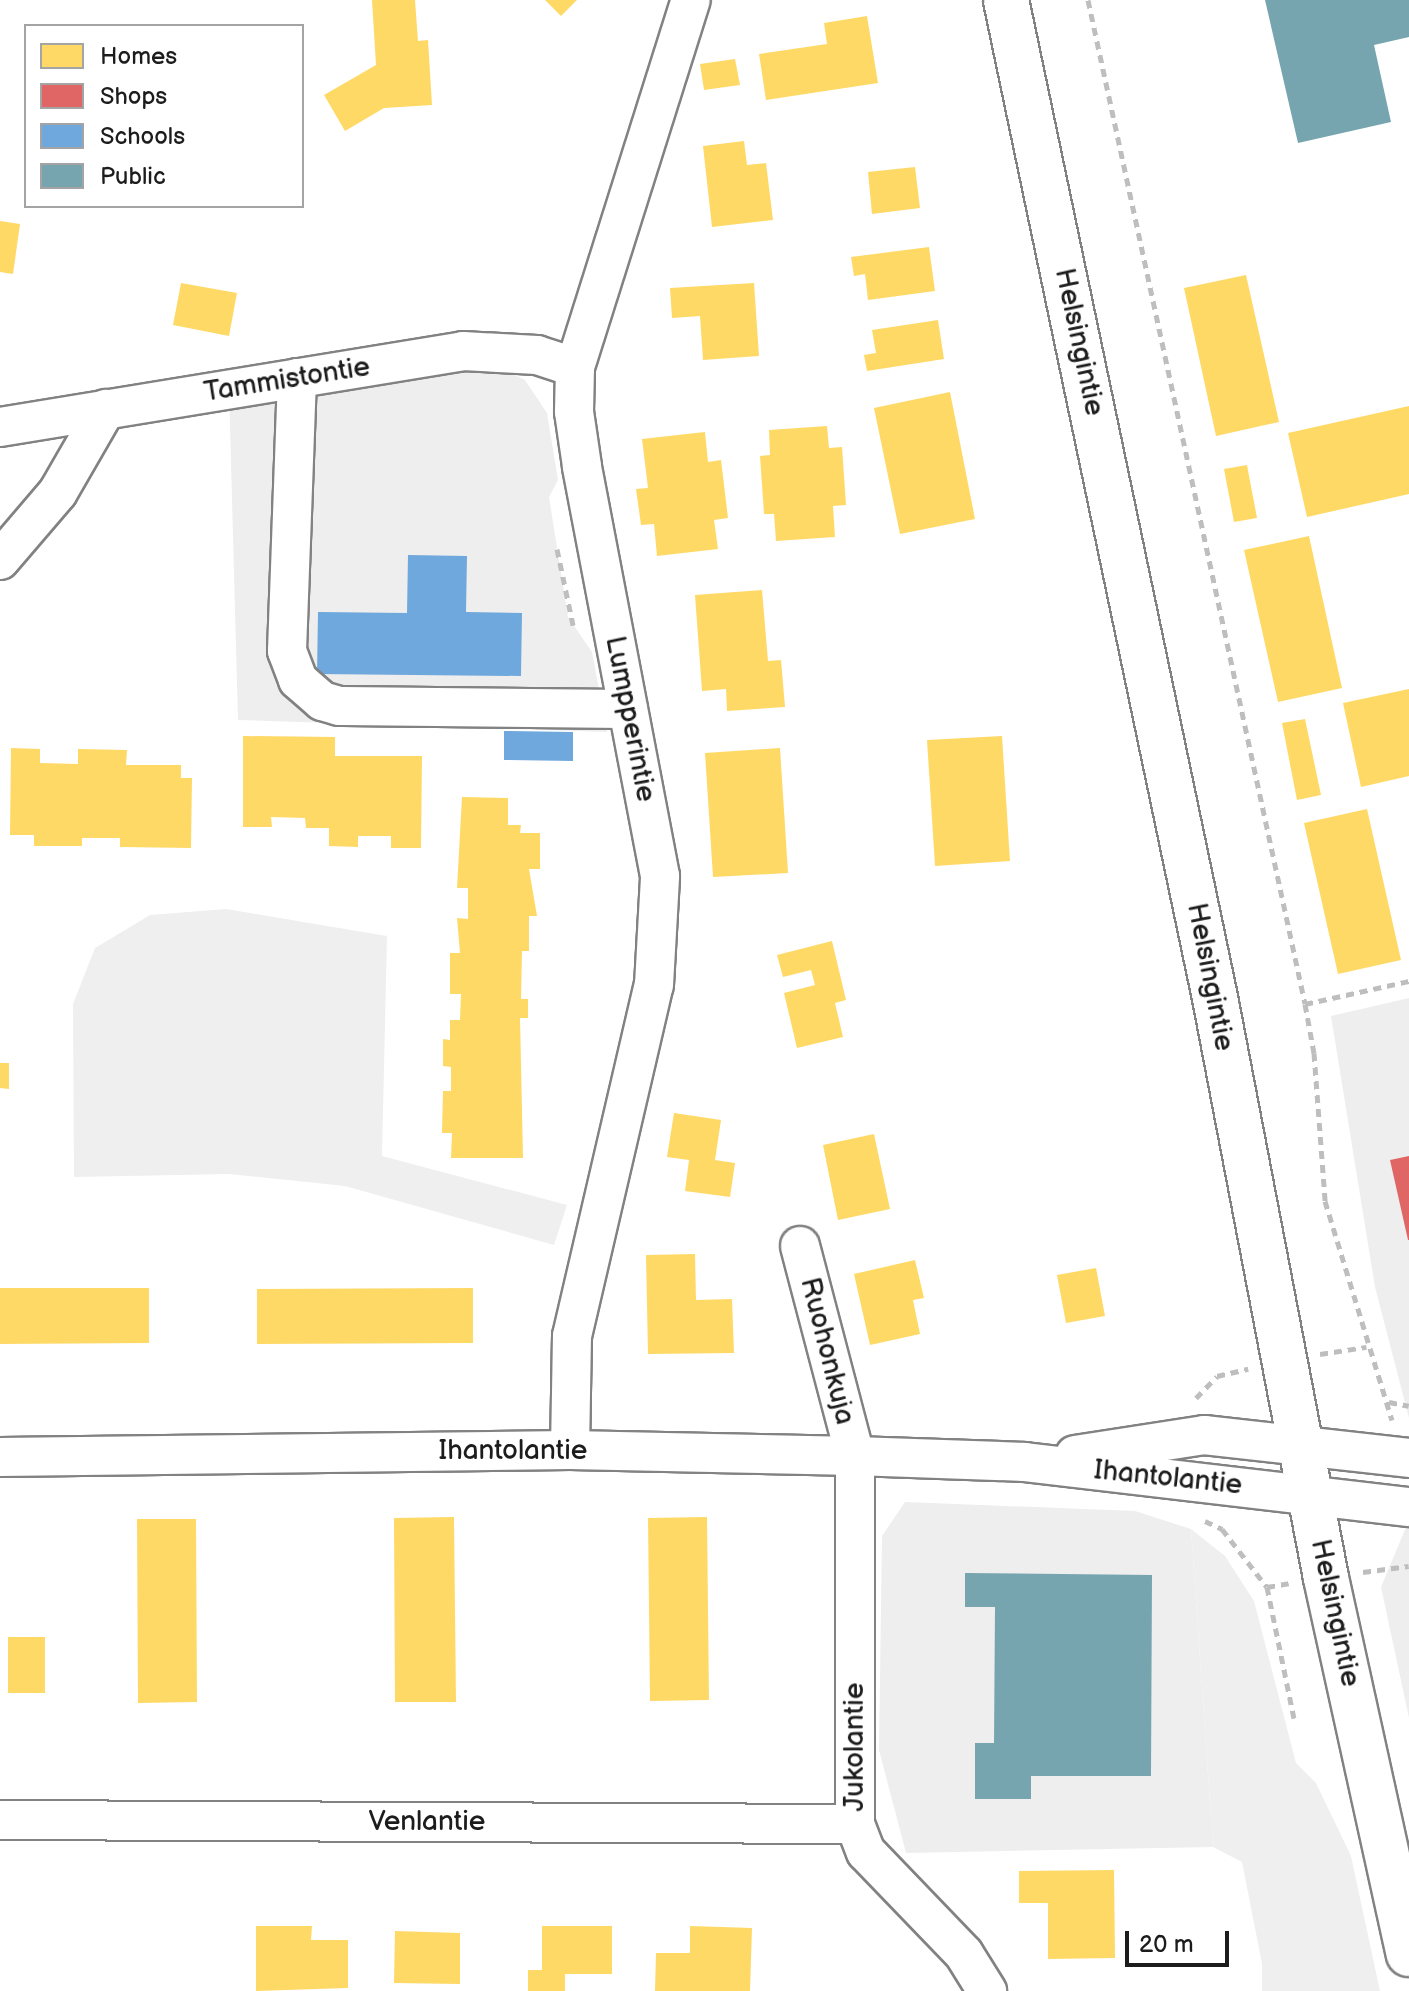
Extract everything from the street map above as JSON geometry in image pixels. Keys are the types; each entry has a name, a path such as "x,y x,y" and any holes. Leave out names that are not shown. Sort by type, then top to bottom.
{"main road":[{"name":"Helsingintie","path":"1006,0 1216,1003 1300,1445 1409,1954"}],"street":[{"name":"Lumpperintie","path":"570,1450 572,1336 654,985 660,876 582,466 574,412 575,367 691,0"},
{"name":"Tammistontie","path":"0,427 463,351 537,355 575,367"},
{"path":"297,378 287,651 298,680 322,701 339,706 628,709"},
{"path":"0,560 58,492 106,409"},
{"name":"Ruohonkuja","path":"800,1246 855,1456"},
{"name":"Ihantolantie","path":"1025,1462 1204,1435 1404,1457"},
{"name":"Ihantolantie","path":"0,1457 570,1450 1025,1462 1409,1507"},
{"name":"Jukolantie","path":"855,1456 855,1824 866,1852 964,1954 987,1991"},
{"name":"Venlantie","path":"0,1820 855,1824"}],"path":[{"path":"1088,0 1305,1004 1314,1053 1325,1201 1366,1347 1389,1402 1404,1457"},
{"path":"1305,1004 1409,981"},
{"path":"1389,1402 1409,1406"},
{"path":"1267,1587 1294,1718"}],"shaded area":[{"path":"463,351 525,380 547,413 558,480 549,497 568,617 592,652 607,732 238,720 229,389"},
{"path":"226,909 387,936 382,1156 567,1205 554,1245 345,1186 229,1174 74,1177 73,1004 95,948 150,915"},
{"path":"1409,998 1409,1418 1375,1287 1331,1016"},
{"path":"905,1502 1135,1511 1191,1529 1213,1847 906,1853 879,1750 882,1536"},
{"path":"1409,1520 1409,1718 1381,1587"},
{"path":"1191,1529 1225,1556 1254,1601 1296,1763 1316,1783 1351,1856 1380,1991 1262,1991 1262,1964 1242,1862 1213,1847"}],"building: Homes":[{"path":"372,0 415,0 418,41 428,40 432,105 384,108 345,131 324,95 376,65"},
{"path":"545,0 577,0 561,16"},
{"path":"867,16 878,83 766,100 759,54 827,44 824,23"},
{"path":"735,59 740,85 704,90 700,64"},
{"path":"744,141 747,165 766,163 773,220 712,227 703,146"},
{"path":"915,167 920,208 872,214 868,172"},
{"path":"0,221 20,224 13,274 0,272"},
{"path":"929,247 935,291 868,300 865,274 854,276 851,257"},
{"path":"1246,275 1279,422 1216,436 1184,288"},
{"path":"181,283 237,293 229,336 173,325"},
{"path":"754,283 759,356 703,360 700,316 672,318 670,288"},
{"path":"938,320 944,359 867,371 864,355 876,353 872,330"},
{"path":"950,392 975,519 900,534 874,408"},
{"path":"1409,406 1409,494 1307,517 1288,433"},
{"path":"827,426 829,448 842,447 846,505 833,506 835,537 776,541 774,514 764,514 760,456 770,455 769,430"},
{"path":"705,432 708,462 721,460 728,518 714,520 718,549 657,556 654,524 641,525 636,489 648,488 642,439"},
{"path":"1247,465 1257,518 1234,522 1224,469"},
{"path":"1309,536 1342,688 1278,702 1244,550"},
{"path":"762,590 768,661 781,660 785,707 727,711 726,689 702,691 695,595"},
{"path":"1409,689 1409,776 1361,787 1343,703"},
{"path":"1305,719 1321,795 1297,800 1282,723"},
{"path":"243,736 335,737 335,756 422,756 421,848 391,848 391,836 358,836 358,847 329,846 329,828 306,828 305,818 271,817 272,827 243,827"},
{"path":"1002,736 1010,861 935,866 927,740"},
{"path":"11,748 40,749 40,763 78,764 78,749 127,750 126,765 181,765 181,778 192,778 191,848 120,847 120,838 82,838 82,846 34,846 34,835 10,835"},
{"path":"780,748 788,873 713,877 705,753"},
{"path":"462,797 508,798 508,825 521,825 520,833 540,833 540,869 529,869 537,916 529,916 529,951 522,951 521,999 528,999 528,1018 520,1018 523,1158 451,1158 452,1133 442,1133 443,1091 451,1091 451,1067 443,1066 443,1039 450,1040 450,1020 460,1020 461,994 450,994 450,953 460,953 457,918 468,919 468,888 457,888"},
{"path":"1367,809 1401,960 1338,974 1304,823"},
{"path":"832,941 846,1000 835,1003 843,1037 797,1048 784,993 815,985 811,970 783,977 777,955"},
{"path":"0,1063 9,1063 9,1089 0,1088"},
{"path":"674,1113 721,1120 715,1160 735,1163 730,1197 685,1191 689,1160 667,1157"},
{"path":"874,1134 890,1209 838,1220 823,1145"},
{"path":"695,1254 696,1300 732,1299 734,1353 648,1354 646,1255"},
{"path":"915,1260 924,1298 913,1300 920,1334 870,1345 854,1274"},
{"path":"1096,1268 1105,1316 1066,1323 1057,1275"},
{"path":"0,1288 149,1288 149,1343 0,1344"},
{"path":"473,1288 473,1343 257,1344 257,1289"},
{"path":"454,1517 456,1702 395,1702 394,1518"},
{"path":"707,1517 709,1700 650,1701 648,1518"},
{"path":"137,1519 196,1519 197,1702 138,1703"},
{"path":"8,1637 45,1637 45,1693 8,1693"},
{"path":"1114,1870 1115,1958 1048,1959 1048,1903 1019,1903 1019,1871"},
{"path":"256,1926 312,1926 311,1940 348,1940 348,1988 256,1991"},
{"path":"542,1926 612,1926 612,1974 565,1974 565,1991 528,1991 528,1970 542,1970"},
{"path":"690,1926 752,1928 750,1991 655,1991 656,1953 690,1953"},
{"path":"395,1931 460,1933 460,1984 394,1983"}],"building: Shops":[{"path":"1409,1156 1409,1240 1408,1240 1390,1160"}],"building: Schools":[{"path":"408,555 467,556 466,612 522,613 521,676 317,674 318,612 407,613"},
{"path":"504,731 573,732 573,761 504,760"}],"building: Public":[{"path":"1265,0 1409,0 1409,37 1374,45 1391,122 1298,143"},
{"path":"965,1573 1152,1575 1151,1776 1031,1776 1031,1799 975,1799 975,1743 994,1743 995,1607 965,1607"}]}
